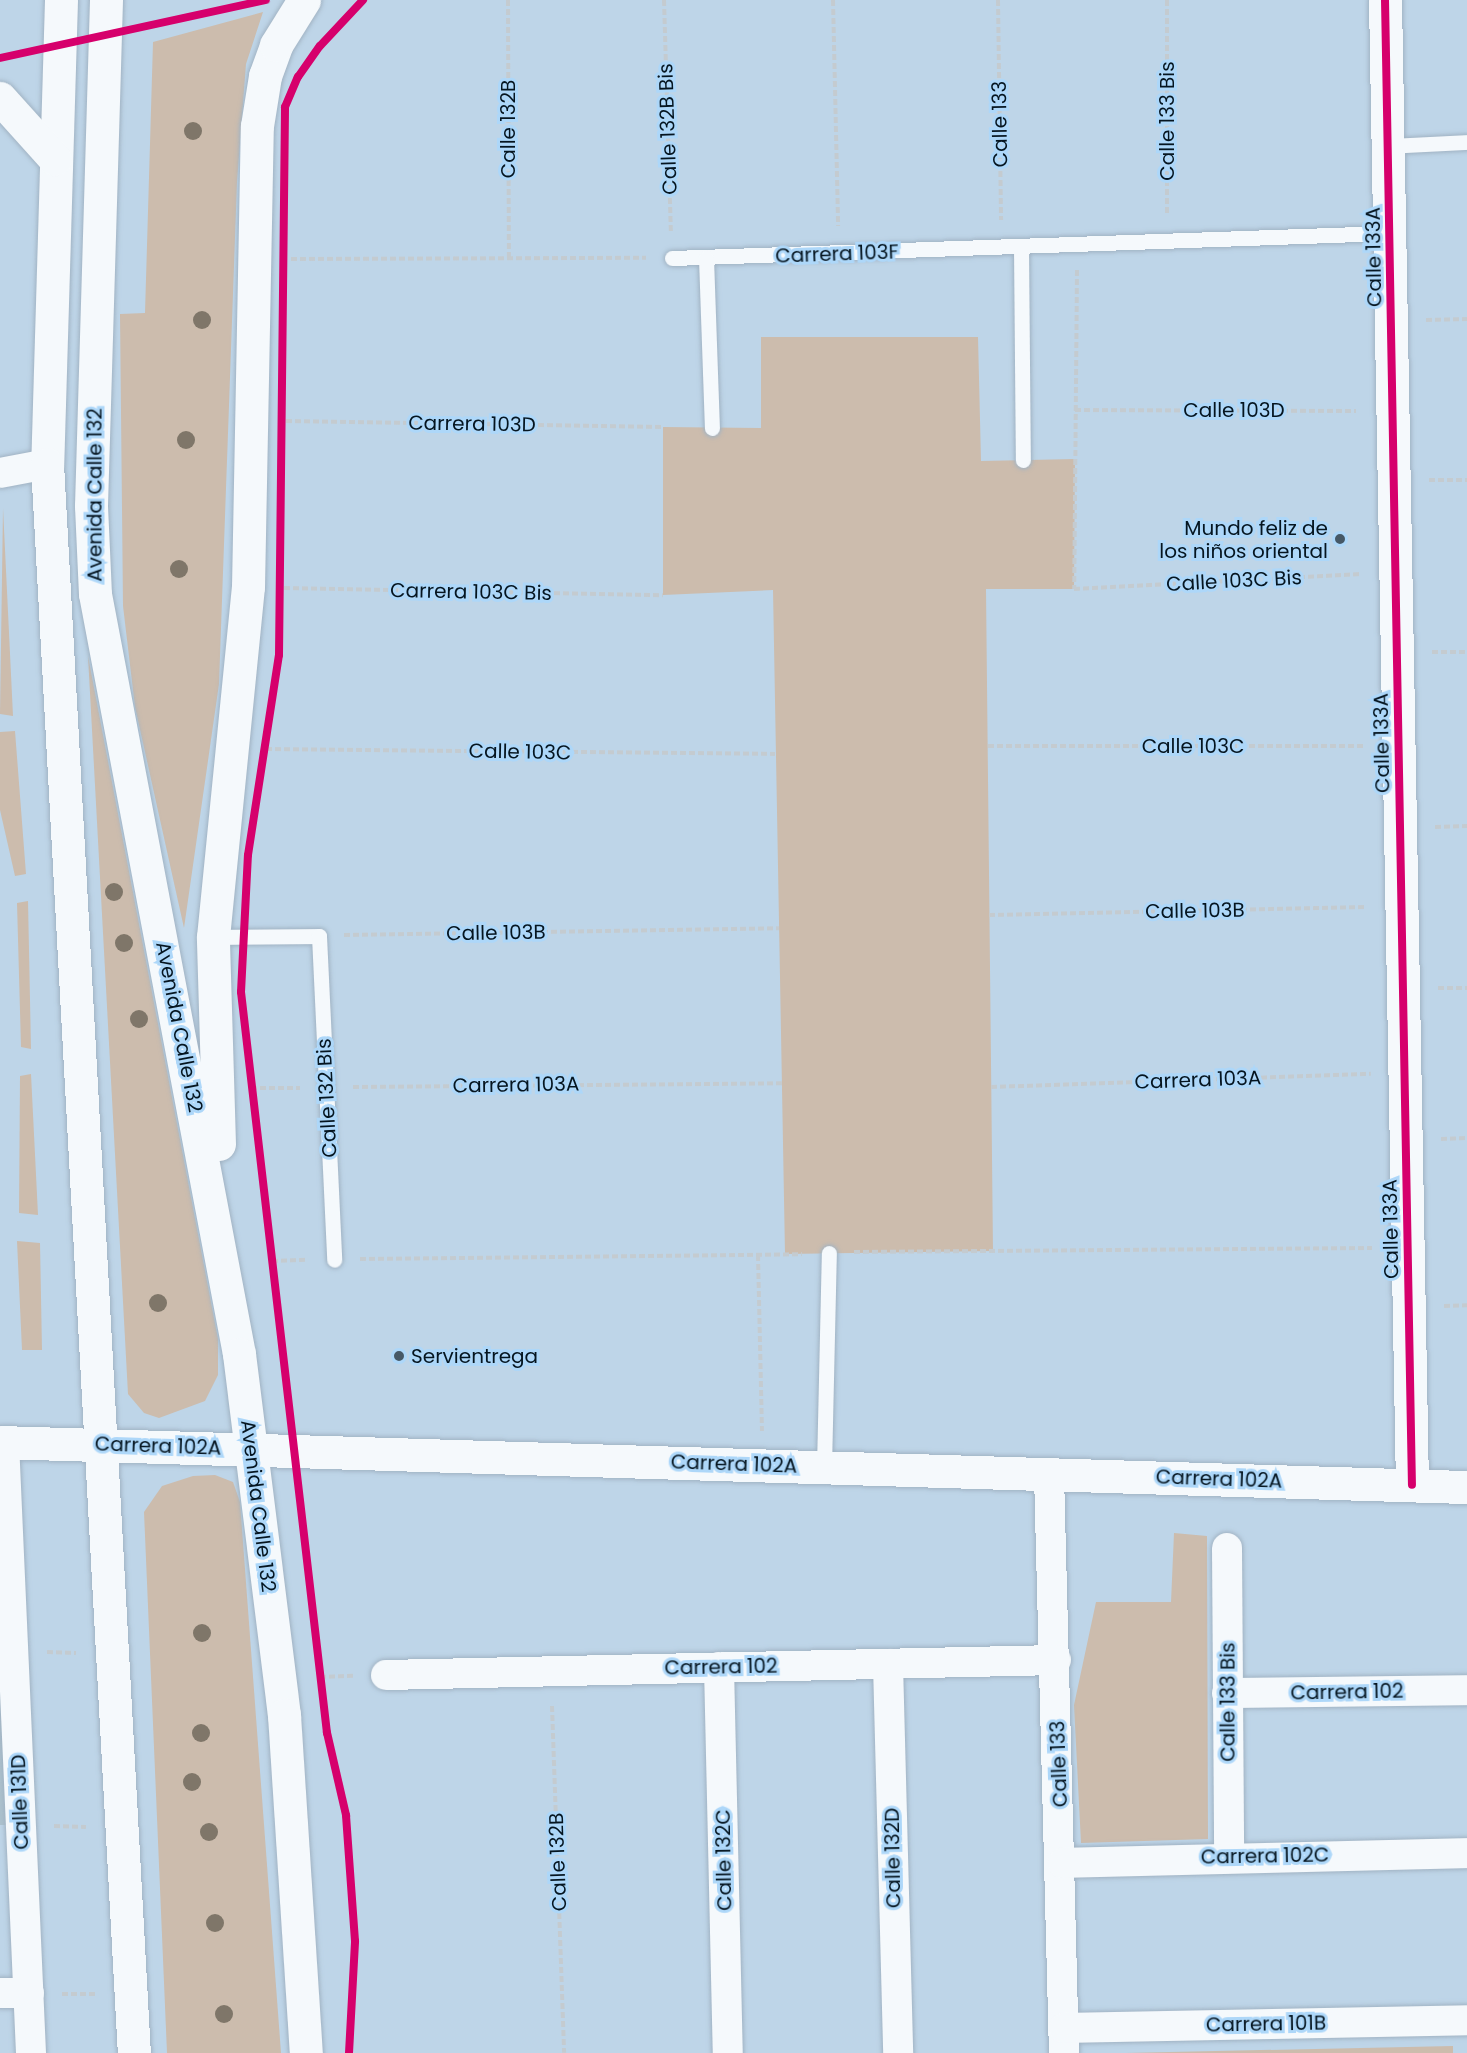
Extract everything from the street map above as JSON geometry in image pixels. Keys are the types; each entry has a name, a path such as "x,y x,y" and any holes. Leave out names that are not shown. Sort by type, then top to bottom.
{"main road":[{"path":"62,0 55,159 47,464 134,2053"},
{"name":"Avenida Calle 132","path":"106,0 92,506 95,594 225,1261 284,1715 306,2053"},
{"path":"225,1261 213,937 248,587 257,126 265,76 276,45 304,0"},
{"name":"Calle 133A","path":"1386,0 1412,1485"},
{"path":"0,98 55,159"},
{"name":"Carrera 102A","path":"2,1442 1467,1487"}],"street":[{"path":"0,473 47,464"},
{"name":"Calle 131D","path":"2,1442 14,1993 31,2053"},
{"name":"Calle 133","path":"1049,1474 1063,1863 1064,2041"},
{"name":"Calle 133 Bis","path":"1227,1548 1229,1856"},
{"name":"Carrera 102","path":"386,1675 1056,1660"},
{"name":"Calle 132D","path":"888,1664 898,2053"},
{"name":"Calle 132C","path":"719,1667 728,2053"},
{"name":"Carrera 102","path":"1227,1693 1467,1690"},
{"name":"Carrera 102C","path":"1063,1863 1229,1856 1467,1853"},
{"name":"Carrera 101B","path":"1064,2041 1467,2020"}],"lane":[{"path":"1388,146 1467,142"},
{"name":"Carrera 103F","path":"672,258 1389,233"},
{"path":"1021,247 1023,460"},
{"path":"706,258 712,428"},
{"path":"213,937 319,936"},
{"name":"Calle 132 Bis","path":"319,936 334,1260"},
{"path":"824,1467 829,1253"}],"path":[{"path":"833,0 839,253"},
{"path":"1075,410 1077,244"},
{"path":"284,248 284,270"},
{"path":"284,259 672,258"},
{"path":"282,409 282,432"},
{"path":"280,576 280,599"},
{"path":"264,760 267,738"},
{"path":"249,1078 252,1100"},
{"path":"270,1249 273,1272"},
{"path":"758,1255 764,1465"},
{"path":"319,1665 321,1688"}],"shaded area":[{"path":"263,12 246,64 237,182 219,684 184,928 135,707 123,606 120,314 145,313 153,42"},
{"path":"761,337 978,337 981,461 1075,459 1074,589 986,589 993,1251 785,1254 773,590 663,595 663,427 761,428"},
{"path":"3,508 13,716 0,714"},
{"path":"88,656 218,1339 218,1375 205,1401 159,1418 144,1413 128,1394"},
{"path":"15,731 26,874 15,876 0,810 0,732"},
{"path":"28,901 31,1049 21,1047 17,903"},
{"path":"31,1074 38,1215 19,1213 20,1076"},
{"path":"17,1241 40,1243 42,1350 22,1350"},
{"path":"215,1475 233,1482 240,1502 281,2053 167,2053 144,1512 162,1486 193,1476"},
{"path":"1174,1533 1207,1536 1208,1839 1081,1843 1074,1705 1096,1602 1171,1602"},
{"path":"1453,2046 1453,2053 1125,2053"}],"building":[{"path":"0,1667 11,1825 0,1825"}],"cycle path":[{"path":"0,58 266,0"},
{"path":"349,2053 355,1941 346,1815 327,1733 241,992 248,855 279,655 285,107 298,77 320,46 363,0"},
{"path":"1385,0 1412,1485"}],"place":[{"name":"Mundo feliz de los niños oriental","path":"1340,539"},
{"name":"Servientrega","path":"399,1356"}]}
